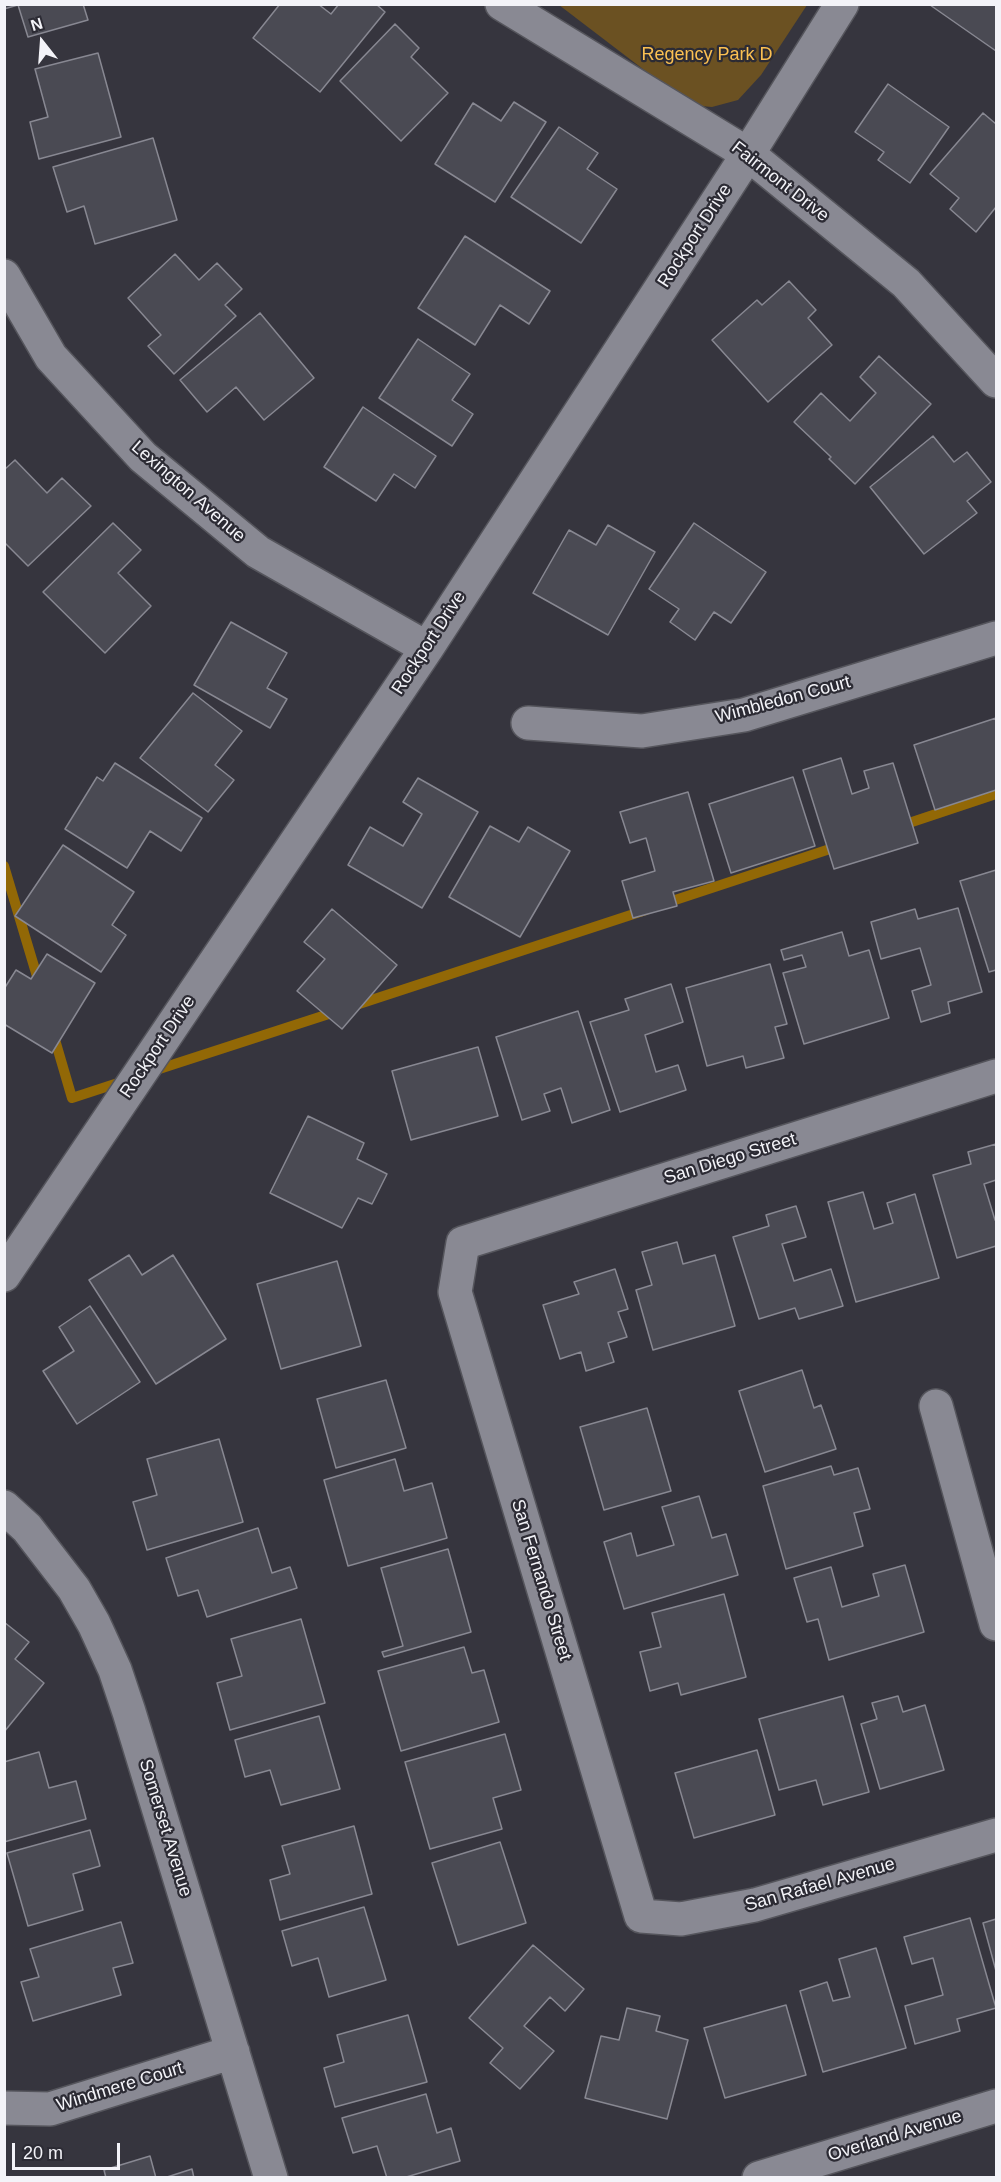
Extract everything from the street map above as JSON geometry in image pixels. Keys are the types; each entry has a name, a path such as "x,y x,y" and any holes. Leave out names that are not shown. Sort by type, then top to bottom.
{"street":[{"name":"Fairmont Drive","path":"502,4 748,154 906,283 996,381"},
{"name":"Rockport Drive","path":"4,1275 427,648 748,154 842,4"},
{"name":"Lexington Avenue","path":"4,276 51,357 143,457 258,552 427,648"},
{"name":"Wimbledon Court","path":"528,723 642,731 744,715 996,638"},
{"name":"San Diego Street","path":"463,1243 996,1076"},
{"name":"San Fernando Street","path":"463,1243 455,1293 641,1916"},
{"path":"936,1406 996,1624"},
{"name":"Somerset Avenue","path":"4,1507 27,1528 74,1589 94,1624 115,1670 271,2178"},
{"name":"San Rafael Avenue","path":"641,1916 681,1919 755,1905 996,1835"},
{"name":"Windmere Court","path":"4,2108 50,2109 233,2052"},
{"name":"Overland Avenue","path":"759,2178 996,2106"}],"green space":[{"name":"Regency Park D","path":"559,5 807,5 761,75 738,100 712,107 690,105"}],"building":[{"path":"4,4 83,4 88,20 28,37 18,5 4,9"},
{"path":"280,4 318,4 331,14 339,4 376,4 385,12 320,92 253,38"},
{"path":"930,4 996,4 996,51 930,5"},
{"path":"395,24 419,48 411,57 448,93 401,141 340,81"},
{"path":"98,53 121,137 39,159 30,122 48,117 35,69"},
{"path":"888,84 949,127 910,183 878,160 884,152 855,132"},
{"path":"514,102 546,122 495,202 435,164 473,103 501,121"},
{"path":"983,113 996,124 996,207 976,232 950,209 959,198 930,174"},
{"path":"559,127 598,153 587,169 617,189 581,243 511,197"},
{"path":"153,138 177,220 95,244 84,206 67,212 53,167"},
{"path":"465,236 550,291 529,324 500,305 475,345 418,308"},
{"path":"175,254 199,280 217,263 242,289 225,305 236,316 174,374 148,346 161,335 128,298"},
{"path":"789,281 816,310 808,318 832,345 768,402 712,340 757,300 762,305"},
{"path":"260,313 314,378 264,420 236,387 207,412 180,380"},
{"path":"418,339 470,374 452,400 473,414 452,446 379,398"},
{"path":"879,356 931,404 855,484 829,459 831,457 794,422 821,393 850,421 876,393 860,377"},
{"path":"363,407 436,456 415,488 394,474 376,501 324,467"},
{"path":"933,436 954,462 967,452 991,482 967,501 977,513 924,554 870,487"},
{"path":"15,460 47,493 62,478 91,506 28,566 4,542 4,470"},
{"path":"113,523 141,550 118,573 151,606 105,653 43,592"},
{"path":"694,523 766,572 731,623 714,612 695,640 670,622 679,609 649,589"},
{"path":"608,525 655,552 608,635 533,593 569,530 596,545"},
{"path":"231,622 287,653 267,688 287,699 270,728 194,685"},
{"path":"193,693 242,731 215,765 234,780 208,812 140,758"},
{"path":"996,718 996,790 935,810 914,745"},
{"path":"841,758 852,794 869,788 864,771 893,763 918,843 834,869 803,770"},
{"path":"115,763 202,818 181,851 150,831 127,868 65,829 97,777 103,781"},
{"path":"793,777 815,846 731,873 709,804"},
{"path":"418,778 478,812 422,908 348,865 370,827 403,846 422,814 403,802"},
{"path":"688,792 714,881 673,892 677,906 633,918 622,881 655,871 646,838 630,843 620,812"},
{"path":"490,826 519,842 528,827 570,851 520,937 449,897"},
{"path":"63,845 134,892 112,925 126,935 101,972 15,916"},
{"path":"996,870 996,970 989,972 960,881"},
{"path":"958,908 982,992 948,1002 950,1013 921,1022 912,991 931,985 920,948 881,959 871,922 915,909 918,919"},
{"path":"332,909 397,965 342,1029 297,991 325,959 304,942"},
{"path":"842,932 849,956 869,950 889,1018 804,1044 783,973 806,967 802,955 784,960 781,950"},
{"path":"47,954 95,983 52,1053 4,1024 4,989 16,970 31,979"},
{"path":"770,964 787,1024 775,1027 784,1058 746,1068 743,1056 707,1066 686,988"},
{"path":"671,984 683,1022 645,1035 656,1072 678,1065 686,1090 620,1112 590,1022 629,1010 625,999"},
{"path":"578,1011 610,1110 572,1123 561,1088 544,1094 550,1111 522,1120 496,1037"},
{"path":"478,1047 498,1116 411,1140 392,1071"},
{"path":"308,1116 364,1143 357,1159 387,1174 372,1204 358,1198 342,1228 270,1193"},
{"path":"996,1144 996,1180 984,1184 996,1219 996,1246 957,1258 933,1175 971,1164 968,1152"},
{"path":"863,1192 874,1229 893,1223 887,1203 915,1194 939,1278 856,1302 828,1202"},
{"path":"796,1206 806,1237 782,1244 794,1281 831,1269 843,1306 799,1319 795,1308 759,1319 733,1237 769,1226 766,1215"},
{"path":"677,1242 683,1264 715,1255 735,1326 653,1350 636,1290 652,1285 642,1252"},
{"path":"129,1255 142,1275 173,1255 226,1339 156,1384 89,1280"},
{"path":"337,1261 361,1346 281,1369 257,1284"},
{"path":"615,1269 628,1309 618,1312 627,1337 608,1343 614,1362 586,1371 581,1352 560,1359 543,1305 579,1294 574,1282"},
{"path":"90,1306 140,1382 77,1424 43,1371 74,1351 59,1327"},
{"path":"802,1370 814,1408 821,1405 836,1449 765,1472 739,1391"},
{"path":"386,1380 406,1448 336,1468 317,1399"},
{"path":"647,1408 671,1491 604,1510 580,1427"},
{"path":"219,1439 243,1522 147,1550 133,1502 157,1495 147,1459"},
{"path":"395,1459 404,1491 432,1483 447,1538 348,1566 324,1480"},
{"path":"831,1466 834,1475 858,1468 870,1509 854,1513 863,1546 786,1569 763,1486"},
{"path":"699,1496 712,1538 726,1534 738,1575 624,1609 604,1542 631,1533 637,1556 674,1545 662,1507"},
{"path":"258,1528 272,1573 290,1567 297,1588 207,1617 198,1590 178,1596 166,1558"},
{"path":"448,1549 471,1632 384,1657 382,1652 403,1646 381,1568"},
{"path":"905,1565 924,1632 829,1660 818,1619 807,1622 794,1578 831,1567 842,1607 879,1596 873,1574"},
{"path":"724,1594 746,1677 681,1695 678,1683 650,1691 640,1652 661,1647 652,1613"},
{"path":"301,1619 325,1703 230,1730 217,1683 242,1676 231,1639"},
{"path":"4,1622 29,1642 15,1659 44,1683 4,1732"},
{"path":"464,1647 472,1673 484,1670 499,1722 401,1751 378,1671"},
{"path":"843,1696 869,1792 823,1805 816,1780 779,1790 759,1719"},
{"path":"898,1696 903,1712 925,1705 944,1770 880,1789 861,1724 877,1719 872,1703"},
{"path":"319,1716 340,1789 281,1805 270,1770 245,1777 235,1740"},
{"path":"505,1734 521,1790 493,1798 502,1829 430,1849 405,1762"},
{"path":"757,1750 775,1815 694,1838 675,1773"},
{"path":"39,1752 49,1788 76,1781 86,1819 4,1842 4,1762"},
{"path":"354,1826 372,1894 280,1920 270,1880 290,1874 282,1846"},
{"path":"90,1830 100,1866 73,1874 83,1910 28,1926 7,1853"},
{"path":"500,1842 526,1923 458,1945 432,1863"},
{"path":"364,1907 386,1980 329,1997 318,1958 292,1966 282,1931"},
{"path":"970,1918 996,2008 957,2019 960,2031 915,2044 905,2006 943,1995 933,1958 912,1964 904,1937"},
{"path":"996,1919 996,1971 983,1923"},
{"path":"121,1922 133,1963 113,1968 121,1995 33,2021 21,1982 39,1977 30,1949"},
{"path":"533,1945 584,1989 565,2011 550,1997 524,2026 554,2051 520,2089 490,2063 503,2048 469,2018"},
{"path":"876,1948 906,2048 823,2072 800,1991 827,1982 833,2001 850,1997 839,1959"},
{"path":"786,2005 806,2075 725,2098 704,2028"},
{"path":"627,2008 660,2016 656,2031 688,2040 667,2119 585,2098 601,2036 619,2040"},
{"path":"408,2015 427,2082 335,2107 324,2068 344,2062 337,2035"},
{"path":"426,2094 437,2133 451,2128 460,2161 403,2178 387,2178 377,2146 353,2153 342,2118"},
{"path":"150,2156 156,2178 106,2178 104,2170"},
{"path":"192,2169 194,2178 164,2178"}],"waterway":[{"path":"900,826 996,794"},
{"path":"663,904 839,846"},
{"path":"4,866 39,983"},
{"path":"353,1006 646,910"},
{"path":"150,1072 338,1011"},
{"path":"53,1033 72,1098 124,1081"}]}
